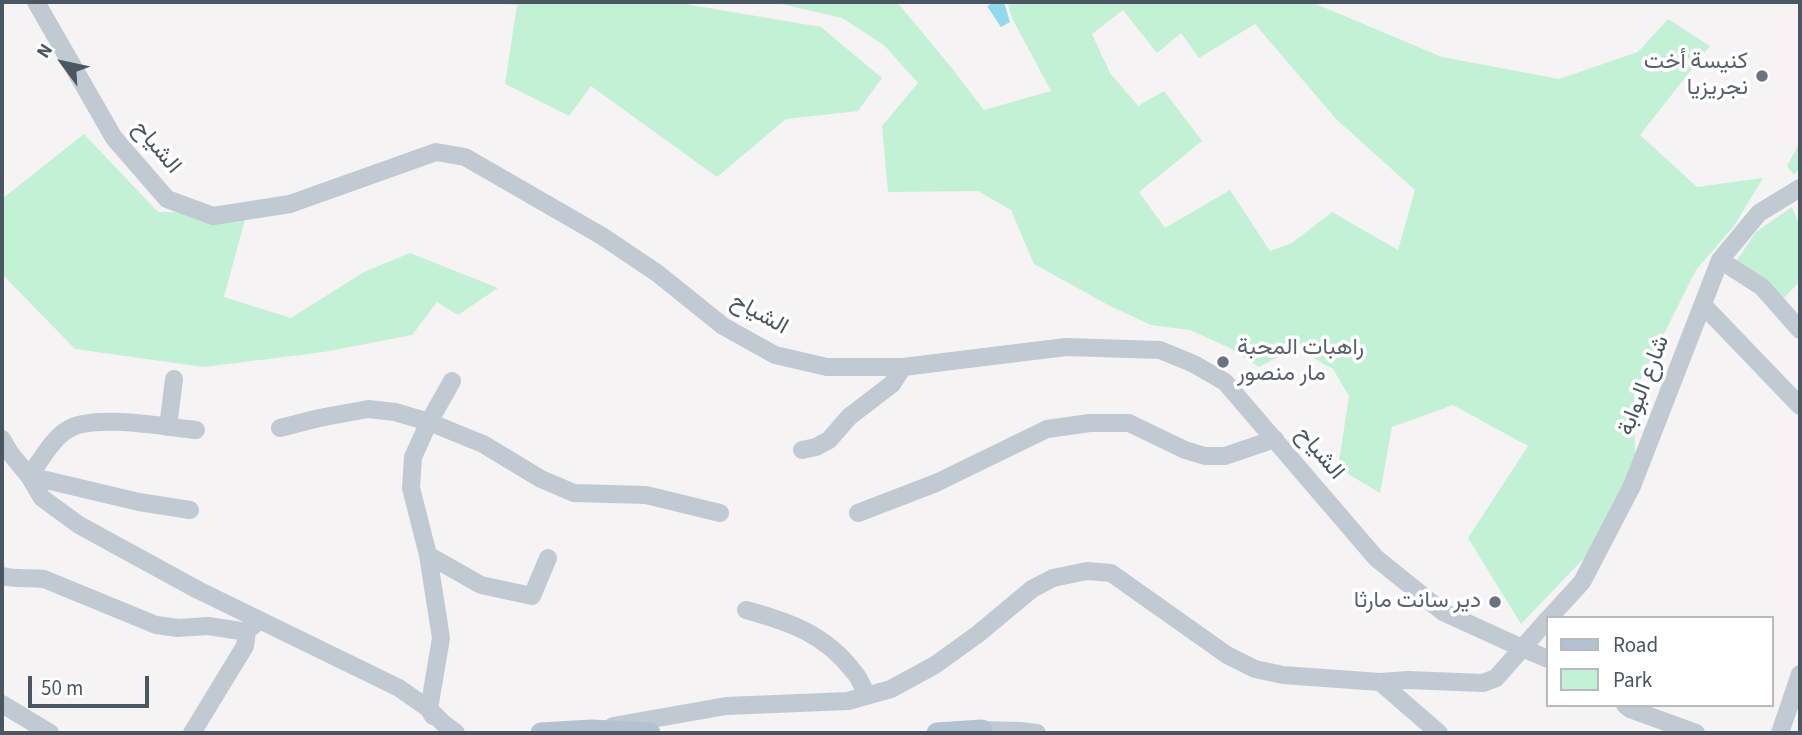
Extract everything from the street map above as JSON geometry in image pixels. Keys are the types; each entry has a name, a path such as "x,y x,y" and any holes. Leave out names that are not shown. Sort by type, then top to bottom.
{"main road":[{"path":"542,733 591,730 650,733"},
{"path":"937,733 982,730"}],"street":[{"name":"الشياح","path":"36,2 114,138 167,199 213,216 290,204 436,152 465,157 602,236 657,273 723,326 775,355 827,367 903,366 1066,347 1160,350 1194,364 1225,382 1376,558 1443,612 1546,658"},
{"name":"شارع البوابة","path":"1551,616 1582,582 1632,486 1720,260 1759,213 1800,188"},
{"path":"1720,260 1762,287 1800,330"},
{"path":"1703,304 1800,406"},
{"path":"802,450 816,447 828,440 849,416 892,384 903,366"},
{"path":"168,427 174,379"},
{"path":"442,733 429,709 441,638 428,555 411,488 413,457 452,381"},
{"path":"280,428 368,409 395,412 429,422 483,444 541,478 574,493 646,495 720,513"},
{"path":"29,476 55,440 68,428 99,421 196,430"},
{"path":"858,513 936,483 1047,429 1090,422 1129,423 1185,450 1205,456 1225,456 1275,439"},
{"path":"2,439 42,498 79,525 198,590 254,626 399,688 429,709 456,733"},
{"path":"29,476 139,502 190,510"},
{"path":"428,555 481,585 532,596 548,558"},
{"name":"شارع البوابة","path":"591,730 726,706 848,701 891,689 934,665 978,634 1032,589 1053,578 1087,570 1111,573 1227,655 1255,669 1283,675 1380,682 1408,680 1483,683 1496,678 1546,621"},
{"path":"2,576 13,579 44,579 156,625 178,628 208,626 241,631 254,626"},
{"path":"746,610 816,635 855,673 867,696"},
{"path":"192,733 245,646 254,626"},
{"path":"1780,733 1800,674"},
{"path":"1380,682 1439,733"},
{"path":"2,704 50,733"},
{"path":"1628,707 1696,733"},
{"path":"982,730 1025,732"}],"green space":[{"path":"484,2 673,2 821,27 882,78 858,111 786,119 717,177 591,86 569,116 505,84 517,5"},
{"path":"773,2 897,2 984,110 1051,91 1012,18 1007,2 1311,2 1442,57 1559,79 1638,52 1668,19 1710,46 1640,135 1697,187 1763,178 1734,226 1696,270 1634,393 1635,458 1612,513 1588,554 1521,624 1468,538 1528,446 1453,405 1392,427 1380,493 1338,468 1349,396 1333,369 1295,348 1259,367 1230,348 1190,330 1151,325 1110,306 1034,264 1011,210 978,191 888,192 882,126 918,83 884,45 842,18","holes":["1123,10 1157,53 1181,33 1199,58 1255,24 1336,119 1415,190 1398,250 1332,212 1292,243 1270,251 1230,190 1165,228 1139,192 1202,141 1164,91 1138,106 1110,73 1092,34"]},
{"path":"84,134 158,212 247,212 224,297 291,318 364,272 410,253 498,288 458,315 437,302 412,335 324,352 204,367 75,349 2,274 2,199"},
{"path":"1800,142 1800,168 1794,175 1787,166"},
{"path":"1792,207 1800,226 1800,281 1782,300 1733,266 1756,232"}],"water":[{"path":"988,2 1004,2 1010,22 1001,27 987,6 990,5"}],"place":[{"name":"كنيسة أخت نجريزيا","path":"1762,76"},
{"name":"راهبات المحبة مار منصور","path":"1223,362"},
{"name":"دير سانت مارثا","path":"1495,602"}]}
